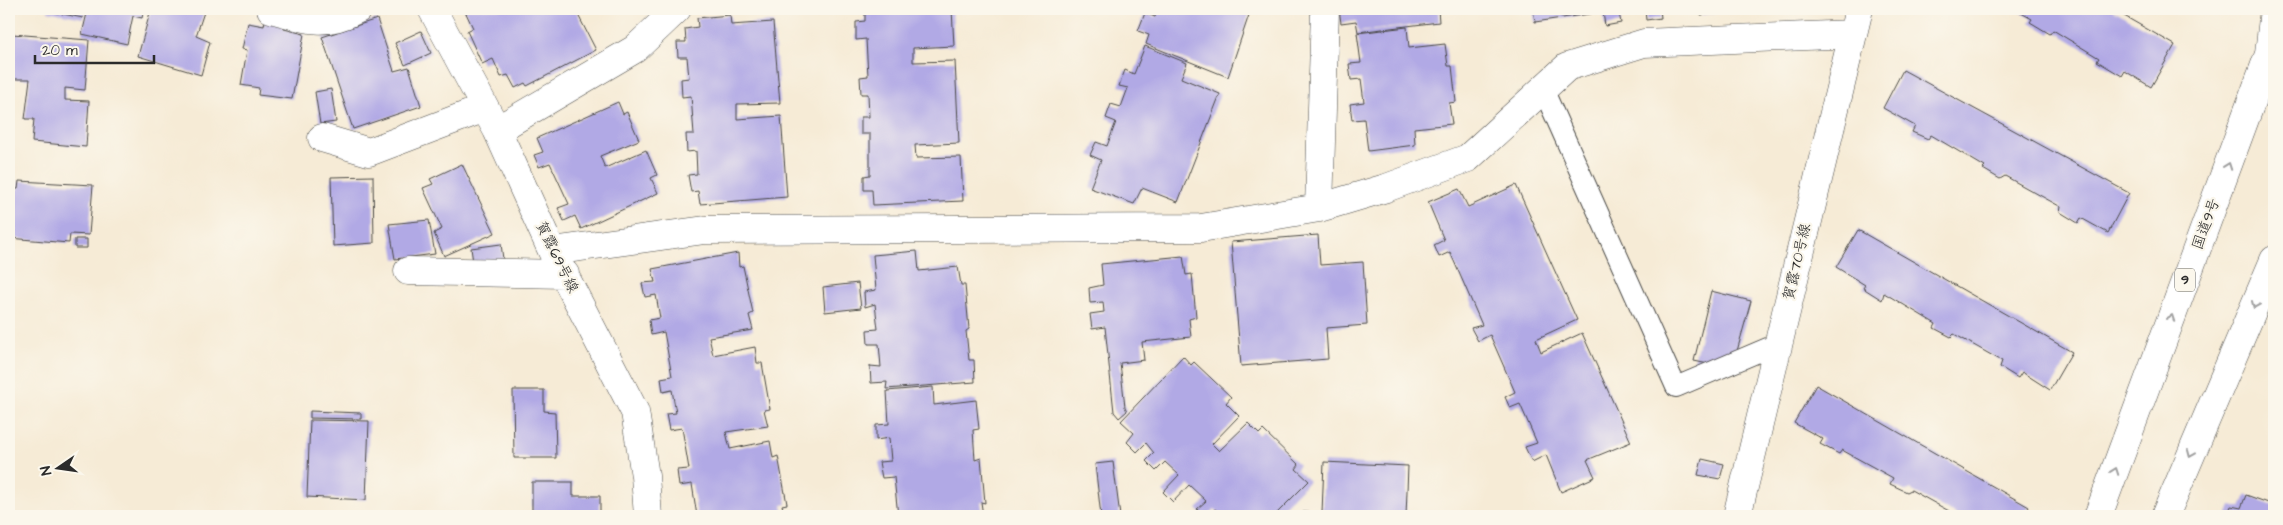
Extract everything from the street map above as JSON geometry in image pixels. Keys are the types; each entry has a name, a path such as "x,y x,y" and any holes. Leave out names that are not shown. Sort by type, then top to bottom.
{"main road":[{"path":"271,9 319,21 358,9"},
{"name":"賀露69号線","path":"432,9 491,119 558,262 635,412 645,476 648,516"},
{"path":"322,138 369,152 491,119 635,49 677,9"},
{"path":"1319,208 1324,9"},
{"name":"9","path":"2272,50 2274,9"},
{"path":"408,271 558,262 705,230 1201,228 1319,208 1386,188 1468,158 1567,67 1644,43 1855,22"},
{"name":"賀露70号線","path":"1737,516 1855,22"},
{"name":"国道9号","path":"2098,516 2272,50"},
{"path":"2165,516 2274,260"}],"lane":[{"path":"1542,89 1676,387 1777,344"}],"building":[{"path":"49,9 85,9 83,18 48,11"},
{"path":"88,9 144,9 142,18 133,16 127,44 82,34"},
{"path":"151,9 205,9 196,36 210,42 201,75 138,56"},
{"path":"464,9 538,9 539,11 544,9 575,9 596,50 527,86 525,83 515,88 508,75 501,77 493,59 482,64 467,31 473,28"},
{"path":"865,9 952,9 954,46 913,48 913,62 955,61 959,143 915,145 916,158 961,157 963,201 873,205 872,190 864,190 864,176 870,175 870,134 861,134 861,117 869,117 868,94 861,94 860,77 868,76 866,39 856,40 856,22 865,21"},
{"path":"1158,9 1251,9 1228,77 1146,44 1149,35 1138,31 1145,13 1155,17"},
{"path":"1339,9 1438,9 1439,22 1358,32 1356,21 1341,23"},
{"path":"1533,9 1643,10 1619,13 1621,23 1605,26 1603,12 1535,22"},
{"path":"1645,9 1660,9 1661,18 1646,20"},
{"path":"1700,9 1714,9 1715,13 1701,15"},
{"path":"2014,9 2112,9 2175,45 2151,87 2125,71 2122,76 2097,61 2099,58 2053,30 2050,34 2030,22 2032,19"},
{"path":"730,15 731,25 773,22 780,103 737,104 737,119 781,116 787,197 700,204 698,191 691,192 688,175 697,174 696,151 687,152 686,134 694,134 691,96 682,97 681,79 689,78 687,57 678,57 677,42 686,42 685,29 698,27 697,18"},
{"path":"377,19 394,71 409,67 421,106 353,129 322,37"},
{"path":"265,20 284,25 284,29 304,34 292,99 258,95 259,88 241,85 247,50 242,49 248,23 264,26"},
{"path":"1407,27 1409,48 1445,44 1448,66 1452,66 1456,102 1449,103 1452,124 1414,128 1415,145 1368,151 1364,119 1352,120 1350,104 1364,102 1361,79 1351,80 1349,64 1361,63 1357,33"},
{"path":"421,31 431,53 405,65 395,43"},
{"path":"12,34 89,40 85,90 65,88 65,100 89,101 86,147 32,142 34,119 25,119 30,79 9,79"},
{"path":"1145,46 1187,63 1181,78 1220,94 1178,202 1142,188 1134,204 1090,188 1101,160 1090,155 1096,142 1107,146 1116,122 1106,118 1111,104 1121,107 1128,88 1119,86 1125,70 1134,74"},
{"path":"1903,70 2129,193 2108,233 2081,218 2078,223 2060,212 2061,207 2005,176 2000,179 1983,169 1985,167 1931,135 1928,139 1912,132 1915,126 1883,108"},
{"path":"331,89 336,122 320,124 315,92"},
{"path":"618,102 623,114 627,112 639,140 600,156 605,168 646,150 657,175 651,178 658,193 581,229 575,216 564,221 558,208 569,204 550,163 539,167 534,155 543,152 537,138"},
{"path":"462,164 495,233 444,256 434,233 442,229 423,188 433,184 430,179"},
{"path":"373,176 374,243 333,246 331,177"},
{"path":"19,181 93,185 89,235 70,234 69,243 9,238 9,189 18,189"},
{"path":"1516,185 1577,320 1536,339 1541,352 1582,333 1631,442 1587,460 1595,477 1561,492 1546,455 1532,462 1525,447 1537,443 1520,404 1510,408 1505,397 1515,392 1490,335 1478,341 1471,328 1482,325 1450,252 1439,257 1434,245 1444,240 1428,202 1459,189 1468,207"},
{"path":"429,220 435,254 395,259 389,224"},
{"path":"1858,230 2072,352 2050,390 2022,372 2018,378 2000,367 2002,361 1954,334 1951,337 1934,328 1936,324 1884,293 1882,300 1863,288 1865,285 1836,267"},
{"path":"1318,235 1320,265 1363,262 1367,325 1326,328 1328,359 1241,366 1231,242"},
{"path":"75,239 87,239 87,248 75,248"},
{"path":"501,244 503,259 473,262 471,248"},
{"path":"917,251 919,271 958,267 961,285 965,285 969,329 966,331 969,360 974,360 975,382 886,389 887,382 871,383 870,366 881,367 879,344 868,344 867,330 878,329 875,304 865,307 864,292 876,290 873,255"},
{"path":"738,253 739,267 743,266 753,313 749,315 753,330 709,337 713,355 755,347 757,363 762,363 770,409 764,410 768,426 726,432 730,449 770,441 773,458 778,456 787,504 782,505 785,516 697,516 692,484 679,486 677,470 689,469 682,428 669,430 666,414 676,413 672,390 663,392 661,378 672,376 664,332 651,335 649,320 660,318 656,295 645,297 642,283 655,282 652,269"},
{"path":"1183,256 1186,275 1192,274 1196,317 1189,319 1191,337 1142,342 1144,360 1120,363 1127,411 1119,418 1114,412 1105,327 1092,329 1090,314 1104,312 1103,302 1090,303 1089,288 1103,285 1101,264"},
{"path":"858,283 861,308 825,312 823,287"},
{"path":"1711,291 1751,301 1732,369 1694,361"},
{"path":"1183,356 1191,365 1194,362 1231,397 1226,403 1239,416 1212,444 1219,451 1248,423 1259,434 1263,430 1299,465 1296,469 1309,481 1274,516 1223,516 1215,509 1208,516 1204,516 1197,509 1206,501 1189,485 1173,502 1163,492 1179,475 1165,462 1156,471 1146,461 1154,453 1146,443 1137,452 1127,442 1134,433 1121,421"},
{"path":"1816,385 2029,507 2024,516 1958,516 1911,490 1907,492 1890,484 1893,478 1842,450 1839,454 1820,444 1823,439 1794,423"},
{"path":"933,387 934,405 976,400 979,429 973,430 975,460 981,458 985,503 981,502 983,516 898,516 894,477 882,478 879,462 891,461 889,438 876,440 876,425 889,424 887,391"},
{"path":"513,390 544,390 544,411 555,412 556,458 514,458"},
{"path":"310,411 361,413 361,419 310,418"},
{"path":"310,420 369,421 366,500 307,497"},
{"path":"1702,459 1724,464 1720,479 1698,475"},
{"path":"1113,462 1120,516 1101,516 1095,464"},
{"path":"1324,462 1408,466 1406,516 1303,516 1303,512 1322,513"},
{"path":"532,482 573,482 573,496 600,496 600,516 532,516"},
{"path":"2246,495 2274,505 2274,516 2227,516 2231,506 2241,508"}]}
